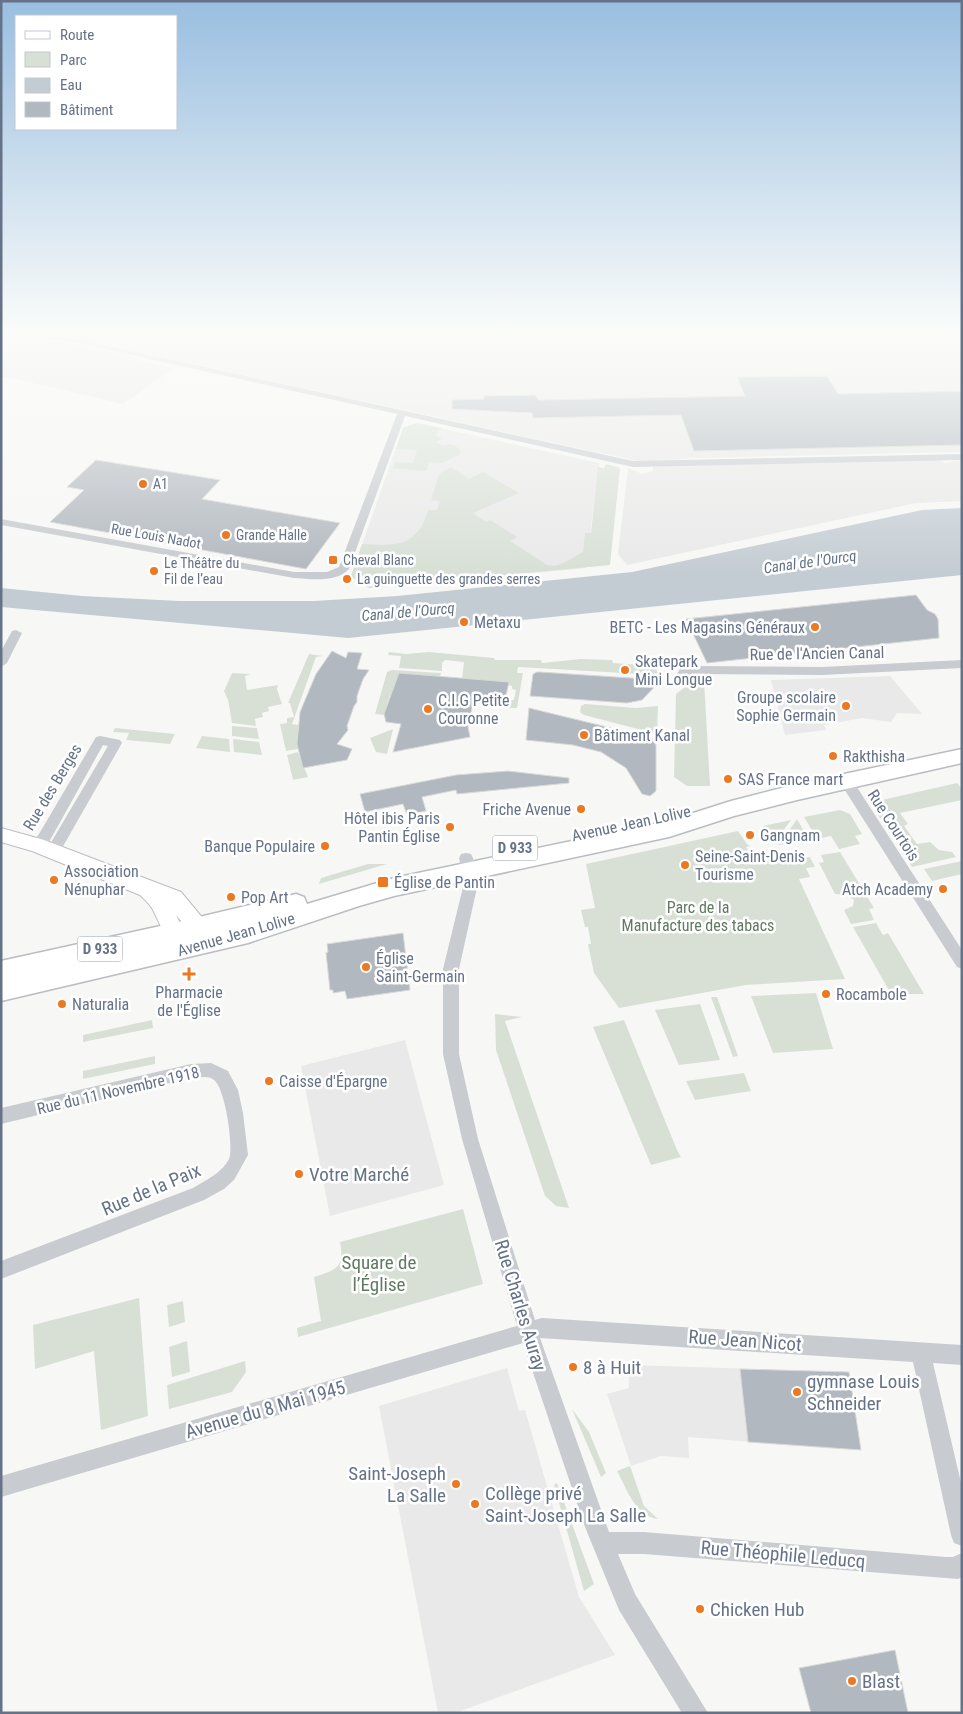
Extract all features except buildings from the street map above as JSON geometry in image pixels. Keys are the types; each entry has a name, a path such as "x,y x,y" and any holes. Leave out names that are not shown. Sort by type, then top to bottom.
{"main road":[{"name":"Avenue Jean Lolive","path":"1,971 188,936 248,934 357,897 468,865 721,804 797,792 962,756"},
{"name":"Avenue Jean Lolive","path":"1,991 188,936"}],"street":[{"path":"336,574 344,569 402,414 633,464 962,457"},
{"name":"Rue Louis Nadot","path":"1,522 294,575 336,574"},
{"path":"1,663 16,633"},
{"name":"Rue de l'Ancien Canal","path":"682,683 681,677 684,672 694,670 822,671 962,664"},
{"name":"Rue des Berges","path":"100,740 116,743 45,848 44,838 100,740"},
{"name":"Rue Courtois","path":"846,781 962,963"},
{"path":"1,835 45,848 147,889 188,936"},
{"name":"Rue Charles Auray","path":"468,865 472,883 451,969 451,1054 470,1138 563,1437 603,1544 628,1602 696,1713"},
{"name":"Rue du 11 Novembre 1918","path":"1,1116 192,1071 208,1070 220,1074 229,1086"},
{"name":"Rue de la Paix","path":"1,1270 180,1201 221,1182 233,1170 239,1156 229,1086"},
{"name":"Rue Jean Nicot","path":"529,1331 542,1328 559,1328 962,1355"},
{"name":"Avenue du 8 Mai 1945","path":"1,1487 529,1331"},
{"path":"921,1352 962,1535"},
{"name":"Rue Théophile Leducq","path":"603,1544 663,1544 946,1568 958,1568 962,1564"}],"shaded area":[{"path":"422,414 962,414 962,452 694,458 642,462"},
{"path":"417,423 599,463 586,568 369,588 351,576 403,428"},
{"path":"939,460 945,463 962,460 962,501 916,503 627,565 618,554 628,468 642,474 653,471 653,467 691,465"},
{"name":"Groupe scolaire Sophie Germain","path":"890,676 922,714 897,713 891,722 862,718 824,725 826,730 785,735 771,680"},
{"path":"405,1040 444,1185 330,1216 301,1066"},
{"path":"629,1365 849,1372 861,1450 688,1437 689,1458 661,1456 631,1466 607,1394 629,1388"},
{"name":"Collège privé Saint-Joseph La Salle","path":"507,1368 519,1411 525,1410 579,1597 615,1655 455,1713 438,1713 379,1406"}],"green space":[{"path":"417,423 442,428 435,435 442,439 436,442 443,446 450,444 455,446 461,451 459,455 442,463 429,462 426,471 393,468 395,462 413,463 417,450 396,449 403,428"},
{"path":"606,464 620,468 610,565 369,588 363,584 379,579 370,573 356,580 351,576 362,544 394,544 411,538 418,532 428,510 437,510 440,501 431,500 439,474 451,467 469,479 483,472 519,493 473,513 486,522 490,520 517,537 510,541 547,565 561,564 583,552 585,533 591,533 598,467 604,468"},
{"path":"389,652 406,654 429,652 494,658 495,660 541,660 542,663 581,659 612,660 613,663 656,666 657,672 661,672 662,685 658,685 658,675 518,667 517,673 523,673 517,708 509,708 510,700 514,700 516,690 508,685 508,682 462,679 464,662 445,660 442,663 442,671 399,668 401,656 388,655"},
{"path":"309,654 323,656 316,657 292,724 298,725 298,749 286,751 280,724 287,723 287,718 294,717 290,703 288,703"},
{"path":"392,670 441,673 440,677 400,673 393,695 390,695 384,715 375,714 387,672"},
{"path":"232,673 251,674 245,676 247,690 278,685 277,689 282,704 268,707 269,711 262,713 263,717 255,719 256,726 232,723 228,700 224,691"},
{"path":"704,680 710,786 687,786 674,777 676,694 689,684"},
{"path":"585,704 636,708 658,706 657,734 584,715 580,712 581,706"},
{"path":"232,726 257,728 259,739 232,736"},
{"path":"115,728 175,734 170,744 126,740 129,733 113,732"},
{"path":"393,729 387,754 376,752 370,738"},
{"path":"202,736 229,739 230,752 196,748"},
{"path":"233,739 259,742 262,755 234,752"},
{"path":"298,752 308,777 293,780 287,755"},
{"path":"957,783 962,789 962,800 900,813 908,824 904,826 917,844 930,842 939,850 952,852 956,857 912,867 875,810 882,800"},
{"path":"840,810 850,814 862,834 855,836 860,844 839,849 831,836 817,839 804,817"},
{"path":"797,819 809,840 779,845"},
{"path":"791,820 774,843 769,840 771,839 763,826"},
{"name":"Parc de la Manufacture des tabacs","path":"738,831 750,846 746,847 752,858 782,851 787,860 810,857 815,867 806,868 810,877 799,879 845,979 746,985 619,1008 594,973 588,944 591,944 588,927 585,927 581,910 595,908 586,864"},
{"path":"840,852 874,908 869,909 874,920 851,924 844,910 853,906 854,900 846,895 835,894 819,863 824,862 821,855"},
{"path":"962,861 962,874 932,881 924,869"},
{"path":"368,864 387,864 319,884 321,878"},
{"path":"876,923 883,935 888,933 924,994 891,994 853,927"},
{"path":"816,993 833,1049 773,1053 751,996"},
{"path":"711,997 717,997 738,1056 733,1057"},
{"path":"700,1004 720,1060 679,1065 655,1010"},
{"path":"495,1014 522,1017 505,1021 569,1208 556,1206 545,1196 496,1050"},
{"path":"152,1020 153,1028 83,1042 83,1035"},
{"path":"624,1020 681,1157 651,1165 593,1027"},
{"path":"155,1056 155,1064 83,1079 83,1071"},
{"path":"744,1073 751,1091 695,1100 686,1081"},
{"name":"Square de l’Église","path":"463,1209 483,1284 298,1337 297,1328 321,1321 314,1277 333,1270 340,1263 340,1242"},
{"path":"139,1298 148,1416 101,1430 94,1351 35,1369 33,1325"},
{"path":"183,1301 185,1322 169,1327 167,1305"},
{"path":"187,1341 190,1372 172,1377 169,1347"},
{"path":"245,1361 246,1372 232,1392 169,1409 167,1385"},
{"path":"572,1409 589,1432 606,1473 601,1477"},
{"path":"630,1466 644,1506 658,1519 643,1513 628,1493 617,1471"},
{"path":"557,1483 594,1584 584,1591 554,1485"}],"water":[{"name":"Canal de l'Ourcq","path":"962,508 962,575 348,638 1,607 1,588 82,596 179,601 314,601 397,596 632,572 922,510"}],"place":[{"name":"A1","path":"143,484"},
{"name":"Grande Halle","path":"226,535"},
{"name":"Cheval Blanc","path":"333,560"},
{"name":"Le Théâtre du Fil de l’eau","path":"154,571"},
{"name":"La guinguette des grandes serres","path":"347,579"},
{"name":"Metaxu","path":"464,622"},
{"name":"BETC - Les Magasins Généraux","path":"815,627"},
{"name":"Skatepark Mini Longue","path":"625,670"},
{"name":"Groupe scolaire Sophie Germain","path":"846,706"},
{"name":"C.I.G Petite Couronne","path":"428,709"},
{"name":"Bâtiment Kanal","path":"584,735"},
{"name":"Rakthisha","path":"833,756"},
{"name":"SAS France mart","path":"728,779"},
{"name":"Friche Avenue","path":"581,809"},
{"name":"Hôtel ibis Paris Pantin Église","path":"450,827"},
{"name":"Gangnam","path":"750,835"},
{"name":"Banque Populaire","path":"325,846"},
{"name":"Seine-Saint-Denis Tourisme","path":"685,865"},
{"name":"Association Nénuphar","path":"54,880"},
{"name":"Église de Pantin","path":"383,882"},
{"name":"Atch Academy","path":"943,889"},
{"name":"Pop Art","path":"231,897"},
{"name":"Église Saint-Germain","path":"366,967"},
{"name":"Pharmacie de l'Église","path":"189,974"},
{"name":"Rocambole","path":"826,994"},
{"name":"Naturalia","path":"62,1004"},
{"name":"Caisse d'Épargne","path":"269,1081"},
{"name":"Votre Marché","path":"299,1174"},
{"name":"8 à Huit","path":"573,1367"},
{"name":"gymnase Louis Schneider","path":"797,1392"},
{"name":"Saint-Joseph La Salle","path":"456,1484"},
{"name":"Collège privé Saint-Joseph La Salle","path":"475,1504"},
{"name":"Chicken Hub","path":"700,1609"},
{"name":"Blast","path":"852,1681"}]}
